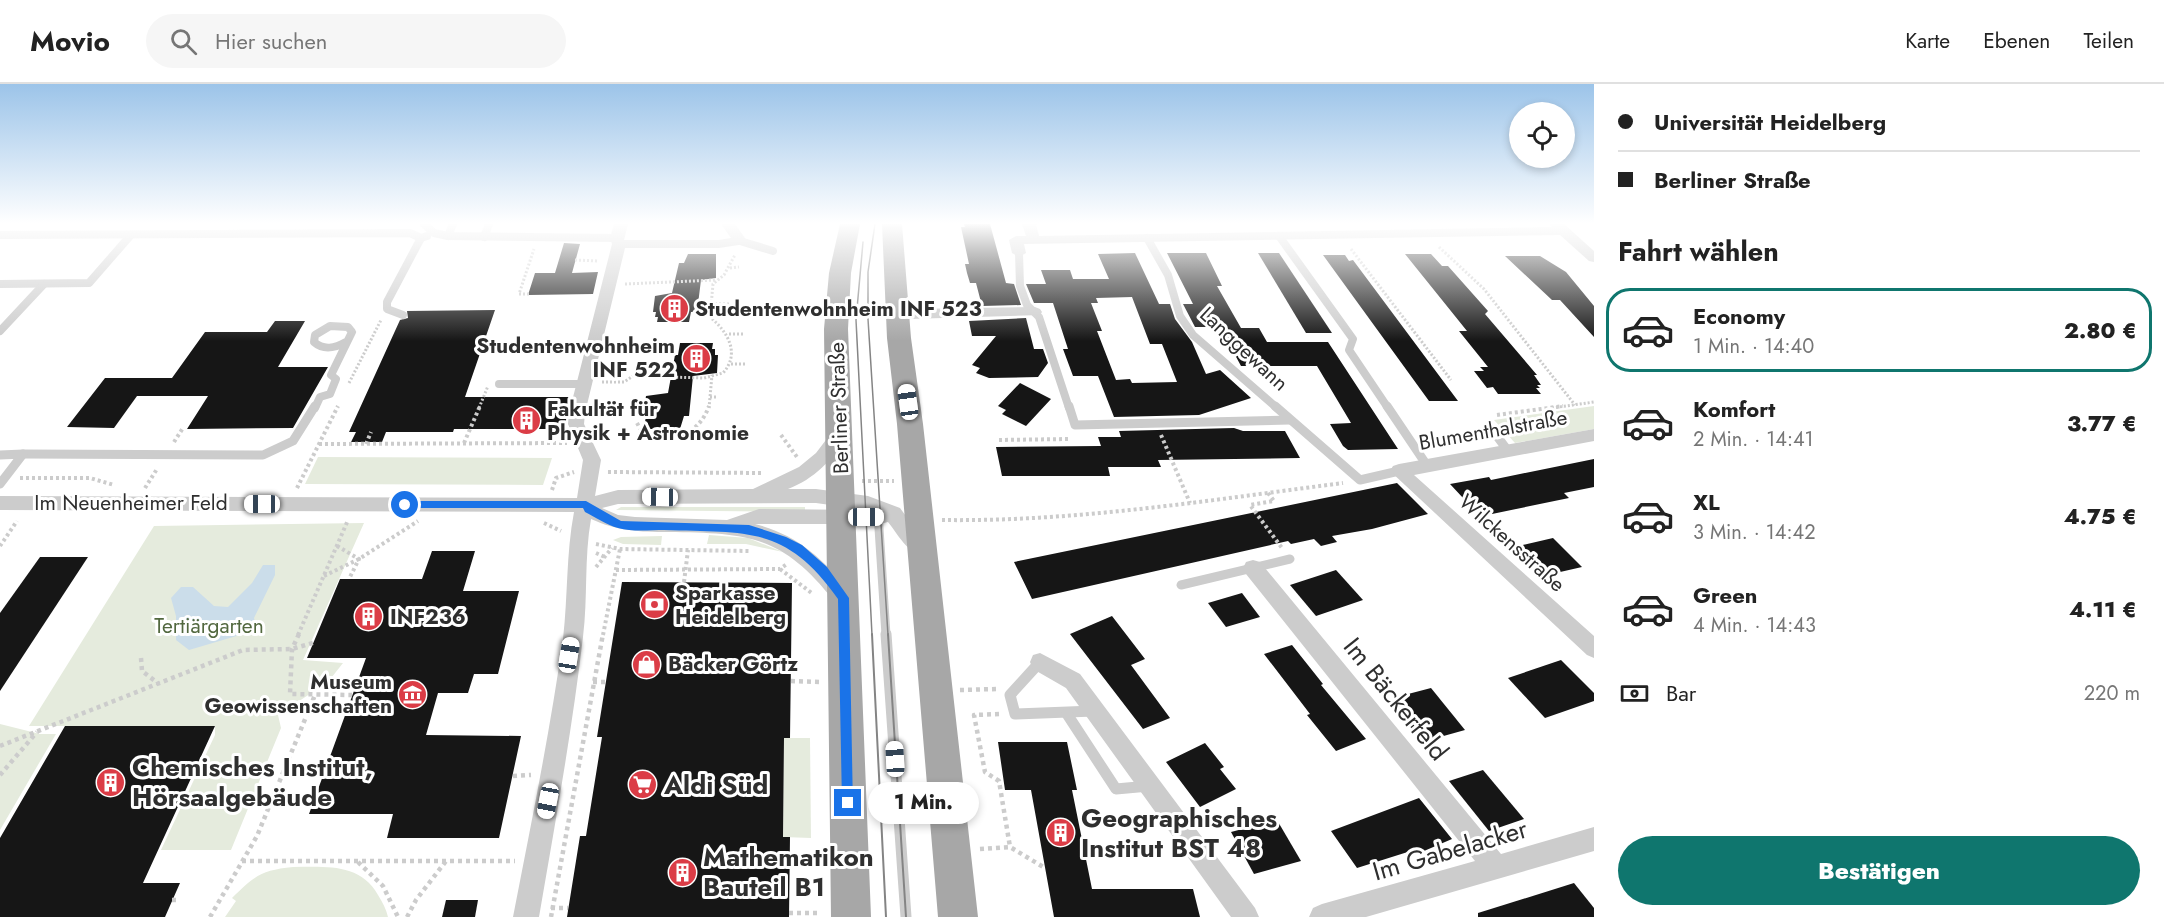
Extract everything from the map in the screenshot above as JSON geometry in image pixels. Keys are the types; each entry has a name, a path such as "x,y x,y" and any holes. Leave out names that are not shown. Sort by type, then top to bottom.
{"main road":[{"name":"Berliner Straße","path":"840,915 831,600 861,505 839,435 836,329 842,263"},
{"path":"894,263 898,328 916,487 927,535 958,917"}],"street":[{"path":"526,917 568,682 578,598 571,536 586,505 591,471 592,460 576,424 583,384 613,263"},
{"path":"909,314 1035,312"},
{"name":"Im Neuenheimer Feld","path":"747,497 792,481 807,472 828,451 839,435"},
{"name":"Blumenthalstraße","path":"1399,471 1426,464 1594,435"},
{"name":"Wilckensstraße","path":"1399,471 1594,649"},
{"path":"727,527 759,516 861,505 916,487"},
{"name":"Im Neuenheimer Feld","path":"0,503 586,505 618,497 747,497 861,505"},
{"path":"586,505 588,509 620,525 727,527 764,532 798,548 824,570 831,600"},
{"path":"861,505 927,535"},
{"name":"Im Bäckerfeld","path":"1253,568 1495,866"},
{"path":"1040,662 1073,681 1246,917"},
{"name":"Im Gabelacker","path":"1322,917 1594,839"}],"lane":[{"path":"2,284 89,283 107,263"},
{"path":"403,315 387,309 387,302 408,263"},
{"path":"1019,263 1020,286 1027,305 1039,317 1076,425"},
{"name":"Langgewann","path":"1161,263 1168,275 1173,297 1186,327 1360,480"},
{"path":"1299,263 1353,339 1349,350 1426,464"},
{"path":"0,331 44,284"},
{"path":"0,455 263,455 276,452 300,435 320,397 330,394 336,379 331,375 352,332 348,327 341,325 325,328 314,339 316,346 327,348 346,342"},
{"path":"499,384 583,384"},
{"name":"Langgewann","path":"1076,425 1290,420"},
{"path":"1491,429 1508,451"},
{"path":"0,484 22,454"},
{"path":"1360,480 1399,471"},
{"path":"861,505 906,917"},
{"path":"1181,585 1290,559"},
{"path":"1040,662 1010,695 1015,714 1067,714 1094,711"},
{"path":"1067,714 1116,789 1149,786"}],"path":[{"path":"529,263 519,294 529,294"},
{"path":"600,263 609,277 720,280"},
{"path":"583,384 624,382 633,376 705,378 721,375 731,364 732,341 729,334 710,317 711,304 713,284 720,280 732,263"},
{"path":"1362,263 1451,380"},
{"path":"1458,263 1471,275 1533,348 1548,373 1575,405"},
{"path":"730,268 739,267"},
{"path":"711,304 730,304"},
{"path":"345,393 387,309"},
{"path":"729,334 744,334"},
{"path":"731,364 747,364"},
{"path":"679,437 690,432 702,422 709,408 712,375"},
{"path":"464,443 486,387"},
{"path":"710,397 718,397"},
{"path":"1491,429 1482,417 1594,402"},
{"path":"297,489 339,403"},
{"path":"637,423 642,432 650,435 679,437 716,435"},
{"path":"1156,423 1190,503"},
{"path":"999,440 1080,439 1076,425"},
{"path":"366,444 371,432"},
{"path":"781,435 800,461 792,465"},
{"path":"319,444 585,442"},
{"path":"552,490 556,478 562,474 591,471 774,471"},
{"path":"927,535 1011,521 1190,503 1360,480"},
{"path":"861,505 916,487"},
{"path":"1268,493 1274,501 1250,505 1290,559"},
{"path":"348,520 292,649 291,694 352,695"},
{"path":"0,546 16,521"},
{"path":"324,576 359,559 418,521"},
{"path":"534,522 545,522 571,536 620,549 756,552"},
{"path":"337,546 359,559"},
{"path":"551,917 592,682 620,549"},
{"path":"684,582 687,550"},
{"path":"349,579 359,559"},
{"path":"780,560 794,568"},
{"path":"616,570 782,568 795,579 831,600"},
{"path":"0,746 243,650 292,649 316,642"},
{"path":"141,658 142,670 159,684"},
{"path":"791,681 827,682"},
{"path":"954,690 1016,688"},
{"path":"210,917 257,836 315,695"},
{"path":"1010,847 999,781 985,772 974,715 1015,714"},
{"path":"0,775 39,729"},
{"path":"976,850 1010,847 1045,868"},
{"path":"242,861 537,860"},
{"path":"358,861 377,876 394,901 398,917"},
{"path":"407,917 416,900 447,861"},
{"path":"789,913 840,915"}],"green space":[{"path":"1594,406 1594,429 1515,443 1494,420"},
{"path":"318,457 552,458 543,485 305,484"},
{"path":"621,507 805,507 805,512 616,510"},
{"name":"Tertiärgarten","path":"364,523 303,660 343,663 328,682 278,715 281,728 231,850 161,850 215,735 215,726 29,726 154,526"},
{"path":"709,535 748,538 783,552 746,544 707,544"},
{"path":"662,536 661,545 623,544 613,540 621,537"},
{"path":"0,724 40,734 56,734 0,830"},
{"path":"784,738 810,738 811,838 783,837"},
{"path":"293,867 330,867 362,877 378,895 388,917 225,917 236,901 232,898 246,884 266,872"}],"water":[{"path":"263,565 275,565 275,575 254,618 257,630 189,650 176,640 176,616 171,598 181,587 193,587 214,606 228,607 252,583"}],"building":[{"path":"558,263 575,263 572,273 598,272 593,294 528,295 535,273 555,273"},
{"path":"679,263 716,263 716,278 701,280 697,312 691,312 689,322 657,322 656,312 653,312 655,296 672,293"},
{"path":"1001,263 1006,283 1014,284 1021,305 982,306 976,283 970,283 965,264"},
{"path":"1102,263 1140,263 1159,304 1170,304 1175,319 1192,342 1206,374 1220,370 1251,398 1199,415 1114,417 1098,376 1073,376 1063,349 1068,349 1053,303 1034,303 1026,284 1046,284 1041,270 1070,270 1073,279 1109,279","holes":["1132,297 1150,344 1162,344 1177,382 1132,383 1130,379 1116,380 1097,331 1102,331 1091,303 1098,303 1096,298"]},
{"path":"1172,263 1211,263 1222,286 1217,286 1241,328 1259,328 1267,342 1328,342 1398,449 1348,450 1343,446 1330,424 1351,423 1317,366 1241,366 1220,327 1195,327 1183,304 1193,304"},
{"path":"1264,263 1286,263 1332,333 1306,333"},
{"path":"1329,263 1355,263 1458,401 1429,401"},
{"path":"1412,263 1439,263 1442,266 1448,266 1488,311 1485,314 1537,375 1534,375 1541,385 1537,385 1540,388 1536,388 1541,394 1498,394 1493,387 1487,388 1474,371 1484,371 1480,367 1488,367 1459,331 1467,331"},
{"path":"1512,263 1551,263 1566,272 1594,306 1594,337 1560,300 1552,300"},
{"path":"495,310 465,397 571,397 564,429 454,429 453,432 386,432 382,442 351,442 356,432 349,432 400,320 408,318 407,311"},
{"path":"1026,318 1034,349 1043,349 1048,363 1038,377 989,378 976,373 980,368 972,365 996,336 972,336 969,321"},
{"path":"275,321 305,321 278,367 328,367 293,428 187,429 208,396 137,396 114,428 67,427 105,378 172,378 205,332 267,332"},
{"path":"680,343 713,343 712,349 715,349 715,355 718,355 717,373 693,376 689,416 684,416 680,429 647,429 646,416 643,416 646,396 668,393 675,355 678,355"},
{"path":"1020,383 1051,399 1026,426 1002,414 1006,410 998,406"},
{"path":"1234,428 1243,431 1285,431 1300,458 1158,460 1161,467 1108,467 1110,476 1002,476 996,447 1101,446 1098,437 1121,437 1119,431"},
{"path":"1594,459 1594,487 1564,493 1569,498 1492,514 1490,511 1477,513 1450,484 1489,477 1491,480"},
{"path":"1397,483 1428,514 1372,529 1332,536 1337,542 1321,546 1314,539 1291,544 1288,541 1032,599 1014,562"},
{"path":"1553,538 1582,567 1547,575 1518,546"},
{"path":"432,551 475,551 463,591 519,591 498,674 474,674 468,693 438,693 426,735 521,736 499,838 387,838 393,814 309,814 366,658 307,658 340,579 422,579"},
{"path":"40,557 88,557 0,691 0,613"},
{"path":"1336,570 1363,600 1316,616 1290,585"},
{"path":"622,582 792,583 790,738 784,738 783,837 790,837 789,917 567,917 580,836 586,836 602,737 597,737"},
{"path":"1242,593 1260,617 1226,627 1208,603"},
{"path":"1112,616 1145,659 1131,665 1170,718 1143,729 1070,634"},
{"path":"1292,645 1323,684 1321,685 1366,739 1336,751 1307,715 1310,714 1264,654"},
{"path":"1561,660 1594,693 1594,701 1545,718 1508,678"},
{"path":"1431,688 1465,730 1422,742 1389,699"},
{"name":"Chemisches Institut, Hörsaalgebäude","path":"65,726 215,726 143,883 180,883 165,917 0,917 0,838"},
{"name":"Geographisches Institut BST 48","path":"998,742 1067,742 1077,790 1072,790 1092,889 1193,889 1200,917 1054,917 1031,790 1005,790"},
{"path":"1205,743 1224,767 1220,769 1236,789 1200,807 1166,762"},
{"path":"1483,770 1524,819 1489,831 1449,781"},
{"path":"1419,798 1452,839 1417,854 1414,850 1357,868 1331,831"},
{"path":"1277,820 1301,861 1254,874 1231,832"},
{"path":"1574,883 1594,908 1594,917 1478,917 1478,913"},
{"path":"446,900 478,900 475,917 442,917"}],"tram line":[{"path":"861,263 856,320 872,635"},
{"path":"869,263 868,319 888,635"},
{"path":"872,634 886,917"},
{"path":"888,634 906,917"}],"place":[{"name":"Studentenwohnheim INF 523","path":"674,309"},
{"name":"Studentenwohnheim INF 522","path":"696,358"},
{"name":"Fakultät für Physik + Astronomie","path":"526,421"},
{"name":"Sparkasse Heidelberg","path":"654,605"},
{"name":"INF236","path":"369,617"},
{"name":"Bäcker Görtz","path":"647,664"},
{"name":"Museum Geowissenschaften","path":"413,694"},
{"name":"Chemisches Institut, Hörsaalgebäude","path":"111,782"},
{"name":"Aldi Süd","path":"643,785"},
{"name":"Geographisches Institut BST 48","path":"1060,833"},
{"name":"Mathematikon Bauteil B1","path":"682,872"}],"route":[{"path":"405,505 586,505 588,509 620,525 749,529 783,539 798,548 824,570 843,598 848,803"}]}
